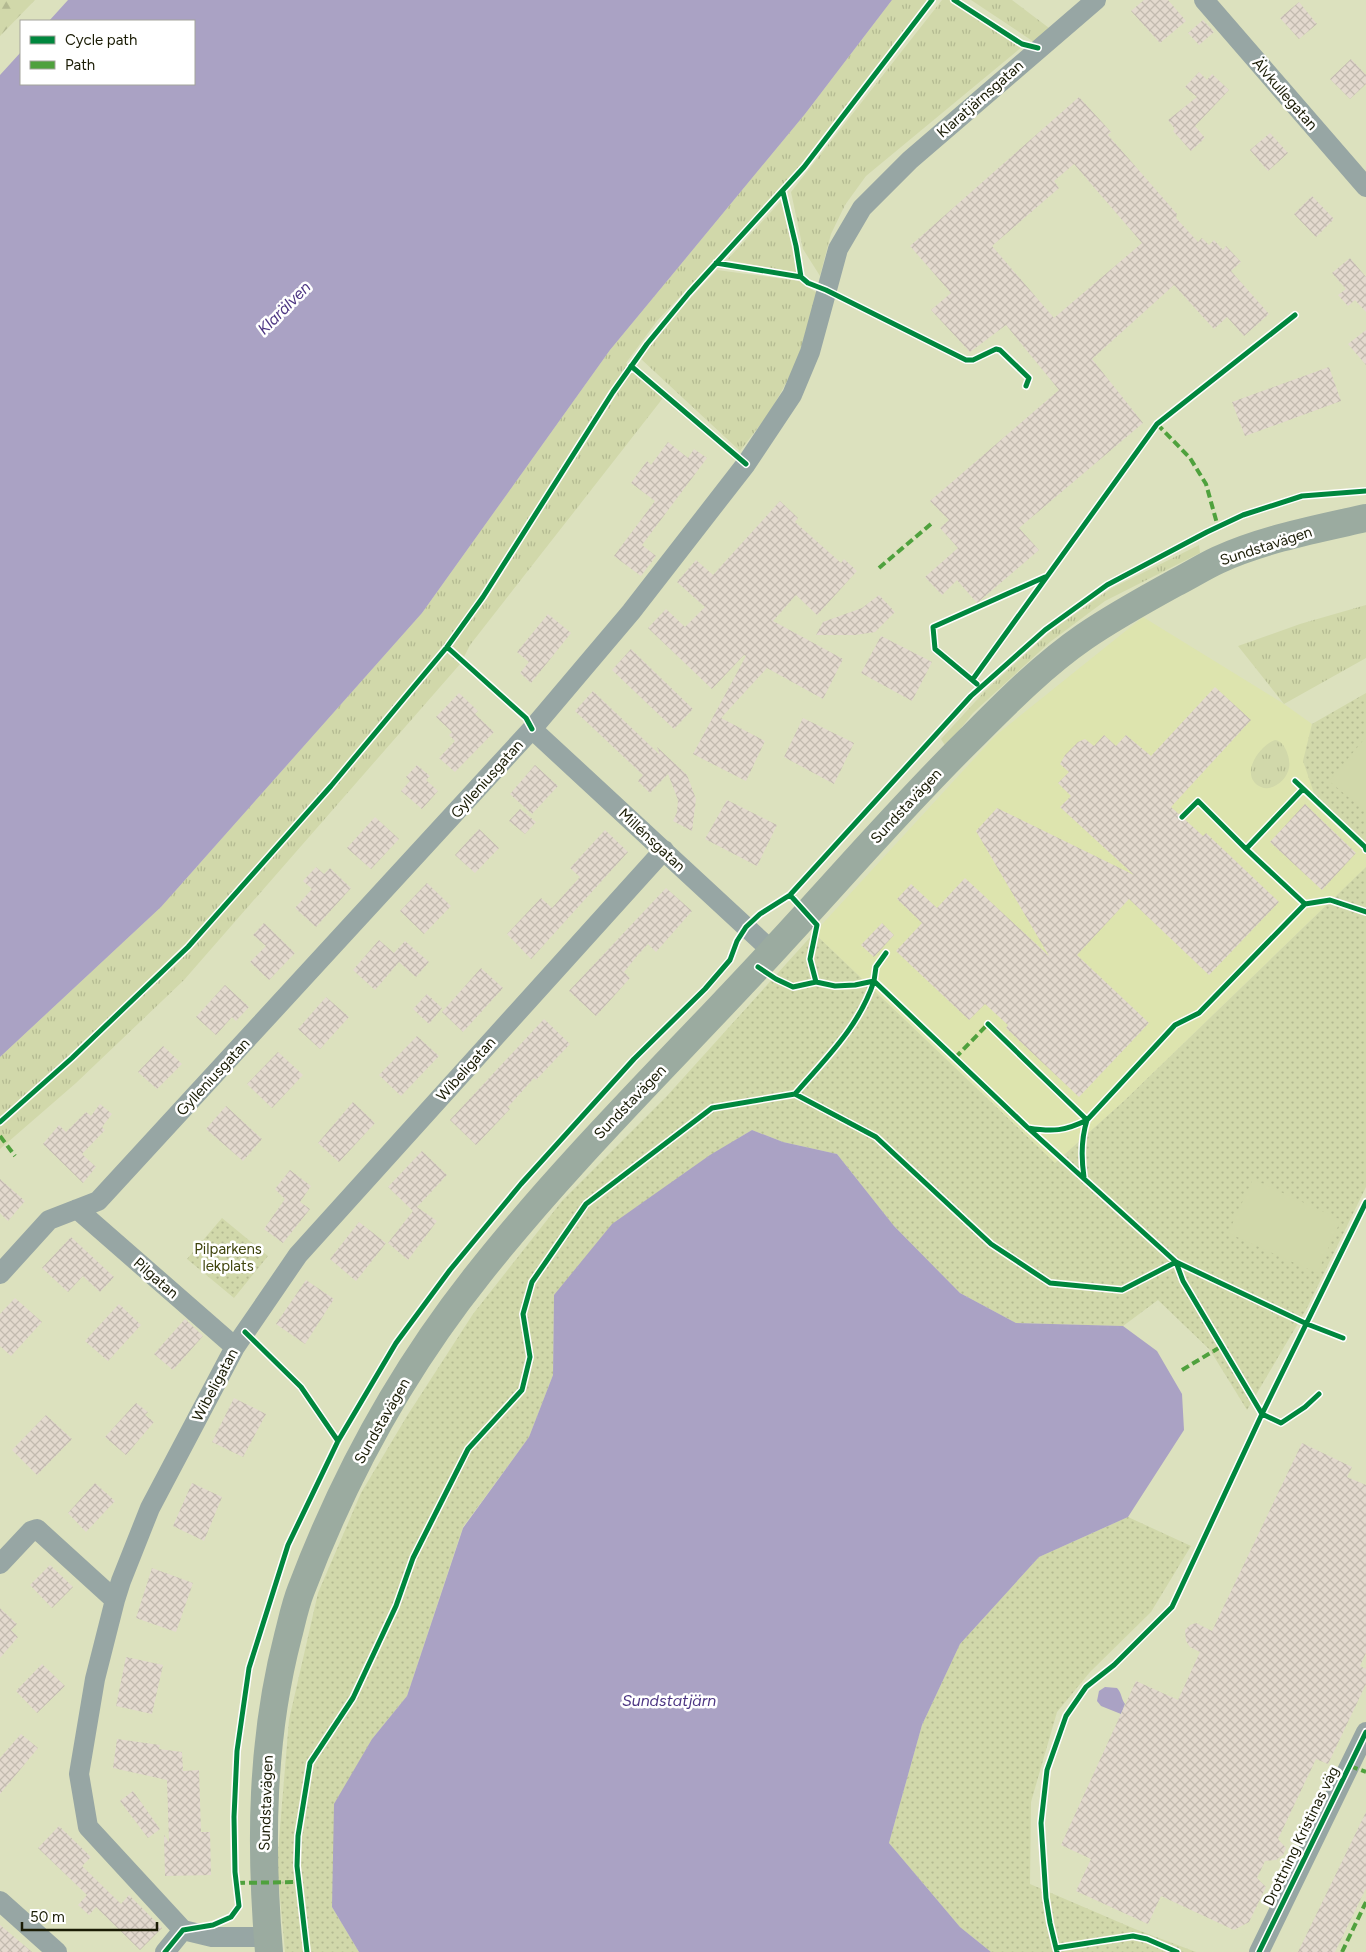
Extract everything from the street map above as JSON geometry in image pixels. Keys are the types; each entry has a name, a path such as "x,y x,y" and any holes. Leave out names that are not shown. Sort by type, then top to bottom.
{"street":[{"name":"Klaratjärnsgatan","path":"910,160 1096,0"},
{"name":"Älvkullegatan","path":"1204,0 1366,187"},
{"name":"Gylleniusgatan","path":"0,1274 49,1220 98,1201 532,729 631,612 763,441 792,394 810,352 838,249 862,208 910,160"},
{"name":"Sundstavägen","path":"268,1944 263,1841 265,1775 274,1702 299,1594 323,1537 371,1436 430,1340 478,1274 582,1152 948,761 1000,709 1080,640 1126,609 1218,560 1277,540 1366,518"},
{"name":"Millénsgatan","path":"532,729 772,951"},
{"name":"Wibeligatan","path":"183,1930 88,1827 79,1774 95,1679 115,1600 150,1508 235,1347 298,1255 664,850"},
{"name":"Pilgatan","path":"77,1209 235,1347"},
{"path":"0,1564 31,1531 37,1529 115,1600"},
{"name":"Drottning Kristinas väg","path":"1259,1952 1366,1732"},
{"path":"0,1900 57,1952"},
{"path":"165,1952 183,1930 212,1937 268,1944"}],"shaded area":[{"path":"1143,617 1284,704 1312,724 1304,761 1315,796 1366,842 1366,867 1124,1101 1055,1163 814,933 995,736"}],"green space":[{"path":"0,0 35,0 0,36"},
{"path":"892,0 927,0 781,190 657,321 626,363 663,398 470,645 461,663 184,980 76,1083 0,1149 0,1057 161,907 422,613 610,350 805,114"},
{"path":"942,0 952,0 1023,46 866,176 845,205 831,234 820,276 803,249 791,192"},
{"path":"971,0 1012,0 1049,28 1034,42"},
{"path":"781,201 799,273 727,260"},
{"path":"717,270 799,281 817,293 796,365 770,412 740,451 641,359 670,320"},
{"path":"1199,545 1200,553 1105,601 1050,642 973,713 946,747 941,739 985,691 1051,631 1112,588"},
{"path":"1366,605 1366,658 1284,704 1238,646 1300,624"},
{"path":"1366,693 1366,842 1315,796 1303,761 1312,724"},
{"path":"1366,737 1366,812 1329,781"},
{"path":"1275,740 1282,744 1286,751 1289,760 1288,772 1278,784 1270,788 1261,787 1254,782 1251,776 1253,762 1263,748"},
{"path":"1366,867 1366,1187 1307,1308 1247,1410 1210,1350 1158,1300 1123,1326 1016,1323 960,1293 894,1226 837,1154 783,1142 752,1130 737,1139 554,1295 553,1375 529,1437 463,1527 407,1696 372,1739 332,1907 359,1952 285,1952 277,1864 289,1720 318,1593 361,1493 407,1416 473,1314 562,1201 666,1097 814,933 1055,1163 1124,1101"},
{"path":"1253,1179 1341,1220 1317,1273 1228,1233"},
{"name":"Pilparkens lekplats","path":"222,1218 268,1256 234,1298 187,1259"},
{"path":"1128,1517 1191,1546 1151,1612 1090,1672 1057,1712 1031,1802 1030,1884 1135,1929 1196,1952 991,1952 960,1927 889,1843 922,1725 960,1644 1039,1557"}],"water":[{"name":"Klarälven","path":"68,0 892,0 805,114 610,350 422,613 161,907 0,1057 0,75 20,53 20,85 195,85 195,20 50,20"},
{"name":"Sundstatjärn","path":"752,1130 783,1142 837,1154 894,1226 960,1293 1016,1323 1123,1326 1157,1351 1182,1394 1184,1430 1128,1517 1039,1557 960,1644 922,1725 889,1843 960,1927 991,1952 359,1952 332,1907 334,1804 372,1739 407,1696 463,1528 529,1437 553,1375 554,1295 612,1224 710,1155"},
{"path":"1105,1687 1117,1688 1120,1692 1125,1704 1121,1714 1101,1706 1097,1701 1099,1691"}],"building":[{"path":"1144,0 1168,0 1186,21 1160,43 1131,11"},
{"path":"1299,2 1317,24 1299,39 1280,18"},
{"path":"1203,20 1214,32 1199,45 1188,33"},
{"path":"1351,59 1366,75 1366,84 1350,99 1330,79"},
{"path":"1199,72 1207,80 1212,74 1229,90 1195,126 1205,138 1191,151 1173,131 1175,129 1168,120 1197,97 1185,87"},
{"path":"1079,97 1111,132 1108,135 1177,214 1176,218 1198,242 1202,238 1209,245 1214,240 1223,250 1226,246 1241,262 1231,271 1269,314 1244,336 1227,317 1214,329 1174,285 1092,359 1143,423 1019,528 1039,550 977,603 957,580 942,595 925,577 958,548 940,528 949,520 930,501 1059,390 1006,325 970,352 931,310 951,293 910,246","holes":["1074,164 1142,243 1054,318 992,246 1059,188 1054,181"]},
{"path":"1270,133 1288,153 1268,171 1250,150"},
{"path":"1312,196 1334,219 1316,237 1294,214"},
{"path":"1350,258 1366,277 1366,312 1355,300 1348,306 1338,295 1346,289 1332,273"},
{"path":"1366,330 1366,365 1348,344"},
{"path":"1329,367 1341,401 1245,436 1232,402"},
{"path":"668,442 688,458 694,449 707,458 642,545 656,556 641,576 614,556 655,501 631,483 647,461 651,465"},
{"path":"780,501 798,518 795,522 841,563 844,559 857,571 817,615 796,595 773,621 843,659 823,699 767,668 721,718 765,741 746,781 693,754 746,656 744,655 712,689 648,628 666,609 685,627 705,607 677,582 696,560 713,575"},
{"path":"879,595 895,612 875,632 855,635 816,635 823,622 862,608"},
{"path":"548,614 571,633 531,683 520,673 529,662 517,652"},
{"path":"881,636 932,662 912,701 861,673"},
{"path":"631,649 693,709 674,729 612,670"},
{"path":"1215,687 1251,720 1171,807 1203,836 1206,833 1279,902 1209,975 1129,899 1077,955 1149,1023 1079,1097 1006,1028 1008,1025 985,1004 969,1020 896,951 922,923 897,899 911,884 937,908 965,878 1049,956 976,831 997,808 1134,875 1060,807 1071,796 1058,783 1069,772 1060,764 1065,755 1078,742 1085,739 1094,746 1104,735 1116,746 1126,735 1151,756"},
{"path":"593,691 660,755 657,747 687,775 696,799 692,831 673,821 677,812 678,800 668,774 650,793 638,781 643,775 575,711"},
{"path":"459,693 478,711 475,714 494,732 455,772 439,758 455,741 449,735 452,732 436,717"},
{"path":"803,718 854,743 834,784 784,757"},
{"path":"417,765 430,776 426,780 438,791 422,809 401,791 410,781 406,777"},
{"path":"535,765 558,786 532,814 510,794"},
{"path":"727,800 777,825 757,866 705,839"},
{"path":"1305,804 1356,853 1322,890 1270,842"},
{"path":"520,809 536,822 525,834 509,821"},
{"path":"375,817 399,839 371,869 347,848"},
{"path":"479,829 499,848 475,873 455,855"},
{"path":"605,830 628,852 531,959 507,934 541,898 552,908 580,877 570,868"},
{"path":"316,867 324,874 330,868 351,888 316,927 295,908 312,889 303,881"},
{"path":"427,883 451,906 424,934 400,911"},
{"path":"666,888 692,911 656,952 648,944 637,956 624,972 630,978 596,1016 569,991"},
{"path":"264,923 295,953 269,980 250,962 266,946 253,935"},
{"path":"882,923 894,935 874,957 861,945"},
{"path":"379,940 394,953 405,941 429,962 416,977 399,962 375,990 353,970"},
{"path":"481,968 503,988 463,1032 442,1012"},
{"path":"225,985 249,1007 236,1021 232,1017 216,1035 196,1017"},
{"path":"427,994 442,1008 429,1024 413,1009"},
{"path":"326,997 349,1017 320,1049 298,1029"},
{"path":"544,1019 570,1044 536,1080 534,1078 508,1107 510,1109 476,1145 450,1120"},
{"path":"417,1036 439,1056 401,1096 379,1075"},
{"path":"163,1046 182,1064 157,1089 138,1072"},
{"path":"278,1052 303,1075 272,1108 247,1084"},
{"path":"353,1102 375,1123 339,1162 318,1143"},
{"path":"100,1104 112,1114 102,1127 105,1130 82,1154 96,1167 83,1183 43,1144 59,1125 66,1132 86,1112 91,1116"},
{"path":"226,1106 262,1139 243,1161 206,1129"},
{"path":"422,1151 447,1175 417,1207 437,1221 408,1260 388,1243 413,1211 388,1187"},
{"path":"290,1170 311,1186 300,1202 310,1209 283,1243 264,1229 285,1199 275,1189"},
{"path":"0,1179 25,1201 8,1221 0,1213"},
{"path":"359,1222 386,1243 356,1281 330,1259"},
{"path":"71,1237 114,1277 100,1292 83,1276 68,1292 42,1268"},
{"path":"306,1280 334,1299 305,1344 276,1324"},
{"path":"15,1298 42,1322 11,1356 0,1346 0,1314"},
{"path":"119,1304 141,1325 108,1361 85,1341"},
{"path":"185,1319 203,1336 173,1370 154,1354"},
{"path":"234,1398 266,1414 243,1457 212,1442"},
{"path":"136,1403 148,1412 145,1415 154,1422 126,1455 105,1437"},
{"path":"46,1415 72,1439 37,1475 12,1450"},
{"path":"1302,1443 1352,1467 1347,1477 1366,1485 1366,1653 1360,1666 1366,1669 1366,1684 1328,1764 1316,1759 1278,1839 1286,1848 1283,1855 1276,1860 1265,1861 1257,1878 1266,1887 1249,1922 1234,1930 1161,1896 1148,1924 1076,1891 1091,1859 1061,1845 1136,1681 1178,1700 1200,1652 1190,1647 1186,1641 1185,1630 1190,1625 1196,1623 1212,1631"},
{"path":"95,1483 115,1501 86,1532 68,1513"},
{"path":"192,1483 222,1497 204,1541 173,1526"},
{"path":"50,1565 73,1587 52,1608 30,1585"},
{"path":"152,1568 193,1583 176,1632 136,1618"},
{"path":"0,1608 17,1624 11,1630 18,1637 0,1658"},
{"path":"126,1657 163,1665 152,1714 116,1706"},
{"path":"42,1664 65,1686 37,1713 16,1691"},
{"path":"21,1734 38,1748 0,1794 0,1758"},
{"path":"117,1739 160,1745 159,1749 182,1752 183,1771 199,1770 201,1832 210,1832 211,1875 165,1876 164,1835 169,1842 167,1780 113,1768"},
{"path":"133,1791 160,1829 148,1838 120,1801"},
{"path":"1366,1812 1366,1888 1335,1952 1298,1952"},
{"path":"59,1826 91,1857 82,1866 121,1904 129,1895 162,1928 140,1950 96,1907 89,1915 78,1905 87,1895 38,1848"},
{"path":"0,1925 32,1952 0,1952"}],"marked path":[{"path":"1157,424 1190,458 1206,484 1218,527"},
{"path":"879,568 931,524"},
{"path":"955,1058 988,1024 990,1026"},
{"path":"0,1136 15,1156"},
{"path":"1182,1370 1222,1346"},
{"path":"1350,1766 1366,1772"},
{"path":"237,1883 299,1882"},
{"path":"1342,1952 1366,1902"}],"cycle path":[{"path":"0,1122 72,1058 188,947 331,786 447,647 483,597 613,392 647,344 689,293 804,167 932,0"},
{"path":"954,0 1022,44 1038,48"},
{"path":"783,192 796,246 801,277 808,283 826,290 966,360 973,360 996,349 1000,350 1029,378 1026,386"},
{"path":"716,263 801,277"},
{"path":"973,679 1157,424 1295,315"},
{"path":"631,366 746,464"},
{"path":"165,1952 183,1930 213,1925 231,1917 239,1906 235,1872 234,1817 237,1751 249,1668 288,1545 338,1441 396,1343 450,1270 521,1184 634,1059 705,989 730,960 737,941 746,927 760,914 790,895 971,696 1045,630 1107,585 1243,515 1302,496 1366,491"},
{"path":"977,684 935,649 933,627 1045,577"},
{"path":"447,647 526,718 532,729"},
{"path":"1295,781 1366,850"},
{"path":"1246,849 1303,789"},
{"path":"1182,817 1198,801 1305,904"},
{"path":"790,895 817,925 810,959 816,982"},
{"path":"1084,1177 1082,1148 1087,1120 1175,1025 1199,1013 1305,904 1330,900 1366,912"},
{"path":"886,953 876,967 874,981 1028,1128 1176,1262 1307,1324 1343,1338"},
{"path":"758,967 793,987 816,982 835,986 855,985 874,981 868,998 851,1027 830,1055 795,1094"},
{"path":"988,1024 1087,1120 1059,1130 1028,1128"},
{"path":"307,1952 297,1866 298,1836 310,1763 353,1698 396,1606 413,1558 468,1449 522,1390 530,1357 523,1314 532,1282 586,1204 712,1108 795,1094 876,1137 991,1244 1050,1283 1122,1290 1176,1262 1183,1281 1262,1414 1172,1607 1114,1665 1086,1687 1066,1716 1047,1770 1041,1823 1046,1898 1057,1952"},
{"path":"1319,1394 1305,1407 1281,1423 1262,1414 1366,1202"},
{"path":"245,1332 301,1387 338,1441"},
{"path":"1259,1952 1366,1732"},
{"path":"1056,1948 1133,1936 1147,1939 1177,1952"}]}
